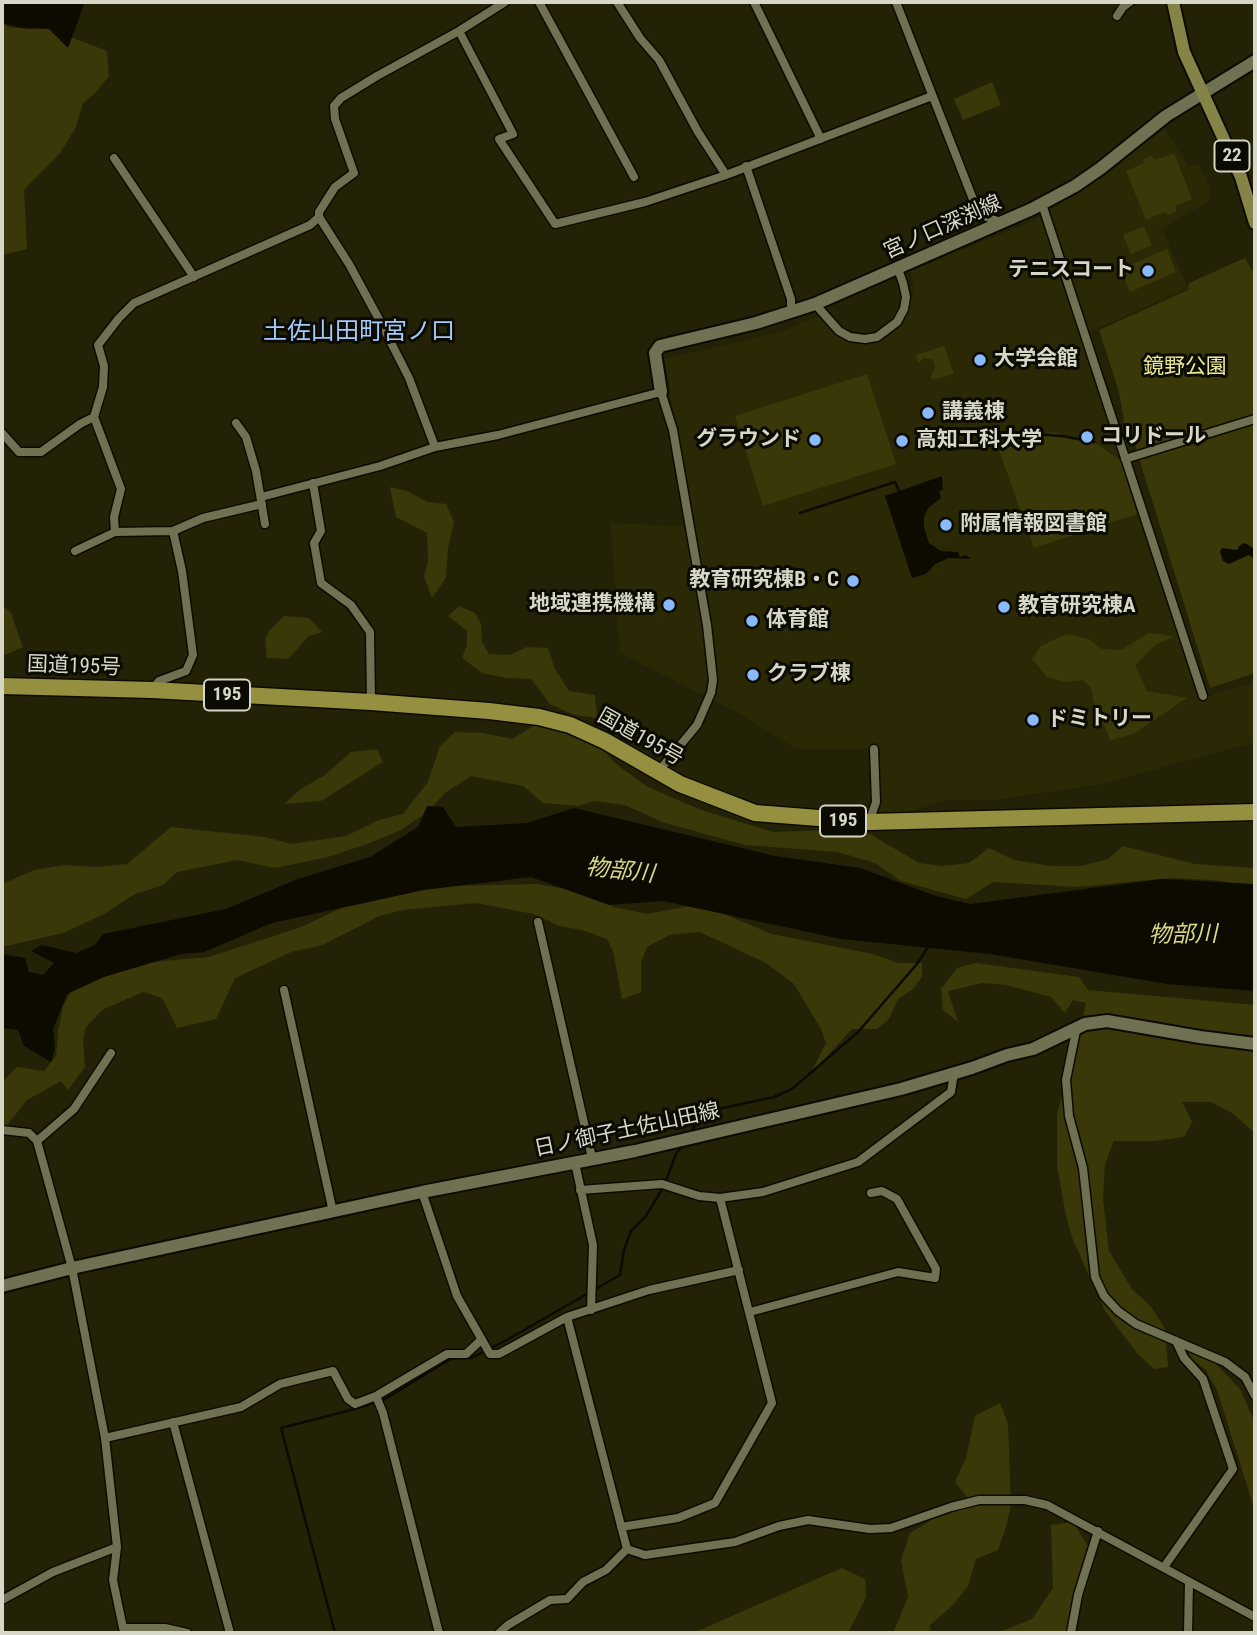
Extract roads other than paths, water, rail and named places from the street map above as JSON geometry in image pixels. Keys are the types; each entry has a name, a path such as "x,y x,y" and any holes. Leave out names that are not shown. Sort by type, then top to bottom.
{"highway":[{"name":"国道195号","path":"2,686 152,690 371,702 539,717 570,725 605,741 680,784 755,813 869,822 1255,812"}],"main road":[{"name":"22","path":"1173,2 1184,52 1241,177 1255,223"},
{"name":"宮ノ口深渕線","path":"661,392 654,353 660,346 737,328 815,304 1042,204 1101,168 1201,92 1255,61"},
{"name":"日ノ御子土佐山田線","path":"2,1286 72,1268 422,1192 679,1141 901,1089 1033,1049 1077,1027 1107,1021 1255,1044"}],"street":[{"path":"435,447 409,378 387,334 349,264 319,217 319,212 335,187 354,173 335,119 334,106 341,98 377,76 505,2"},
{"path":"539,2 634,177"},
{"path":"617,2 640,38 659,60 726,175"},
{"path":"754,2 821,139"},
{"path":"896,2 976,207 984,216 1002,222"},
{"path":"1117,16 1130,2"},
{"path":"459,31 513,134 499,139 555,224 645,202 726,175 881,118 932,96"},
{"path":"114,158 194,277"},
{"path":"746,166 791,299 791,312"},
{"path":"1042,204 1203,696"},
{"path":"116,532 114,517 121,489 94,418 103,387 104,366 98,345 134,303 310,225 319,217"},
{"path":"815,304 839,331 850,337 877,337 897,322 904,309 906,297 898,269"},
{"path":"75,551 116,532 173,531 313,483 380,466 435,447 498,435 661,392 673,430 707,625 713,680 711,693 697,725 658,772"},
{"path":"2,433 19,452 41,452 80,424 94,418"},
{"path":"1125,459 1255,419"},
{"path":"236,423 246,438 262,500 265,524"},
{"path":"313,483 321,531 314,543 321,583 351,606 370,632 371,702"},
{"path":"152,690 159,681 186,671 193,655 182,571 173,531"},
{"path":"869,822 876,802 874,749"},
{"path":"538,922 592,1158"},
{"path":"284,990 333,1212"},
{"path":"1077,1027 1066,1080 1069,1116 1086,1190 1095,1277 1104,1296 1136,1324 1225,1362 1245,1377 1255,1396"},
{"path":"37,1141 74,1109 111,1053"},
{"path":"580,1190 662,1184 699,1196 720,1198 763,1192 858,1163 951,1092 954,1073"},
{"path":"2,1130 29,1133 37,1141 72,1268 105,1438 117,1547 113,1580 126,1631 165,1628 187,1633"},
{"path":"575,1163 593,1245 591,1310"},
{"path":"751,1312 898,1272 935,1278 936,1269 897,1199 882,1191 871,1193"},
{"path":"422,1192 457,1296 489,1354 499,1354 568,1317 649,1290 739,1270"},
{"path":"621,1527 678,1518 715,1503 772,1403 720,1198"},
{"path":"568,1317 627,1549"},
{"path":"1164,1567 1233,1469 1203,1379 1184,1358 1176,1340"},
{"path":"105,1438 241,1407 281,1384 334,1371 348,1399 355,1404 376,1396 447,1354 466,1354 482,1342"},
{"path":"376,1396 383,1413 439,1633"},
{"path":"173,1422 230,1633"},
{"path":"627,1549 645,1555 736,1542 779,1526 808,1520 870,1529 891,1528 979,1500 1025,1500 1047,1505 1255,1617"},
{"path":"1071,1633 1078,1595 1098,1531"},
{"path":"2,1600 52,1572 117,1547"},
{"path":"499,1633 550,1600 567,1599 583,1582 606,1570 627,1549"},
{"path":"1188,1633 1189,1581"}],"water":[{"path":"2,2 85,2 68,48 49,29 21,28 2,23"},
{"path":"942,476 943,490 939,491 941,498 928,508 924,517 929,543 941,551 958,552 960,557 966,555 971,559 949,558 935,564 926,574 912,578 885,496"},
{"path":"1245,543 1255,549 1255,559 1249,555 1229,564 1223,561 1220,552 1222,548 1237,550"},
{"name":"物部川","path":"427,806 443,807 456,827 527,823 574,808 775,856 860,868 936,896 970,904 1162,879 1255,884 1255,991 1167,984 990,954 841,939 663,901 609,905 531,877 424,890 272,923 204,952 181,954 104,977 67,994 53,1029 55,1048 51,1062 24,1046 18,1030 2,1028 2,954 25,958 29,972 43,975 54,963 31,951 42,945 76,953 95,945 103,934 226,909 298,879 370,857 418,827"}],"waterway":[{"path":"982,442 1021,433 1094,442"},
{"path":"800,513 895,482 899,491"},
{"path":"691,1132 701,1115 774,1097 792,1089 858,1032 917,964 928,947"},
{"path":"335,1633 281,1428 385,1399 452,1358 471,1358 620,1275 624,1250 631,1231 646,1216 664,1186 676,1154 682,1146"}],"place":[{"name":"テニスコート","path":"1148,271"},
{"name":"大学会館","path":"980,360"},
{"name":"講義棟","path":"928,413"},
{"name":"コリドール","path":"1087,437"},
{"name":"グラウンド","path":"815,440"},
{"name":"高知工科大学","path":"902,441"},
{"name":"附属情報図書館","path":"946,525"},
{"name":"教育研究棟B・C","path":"853,581"},
{"name":"地域連携機構","path":"669,605"},
{"name":"教育研究棟A","path":"1004,607"},
{"name":"体育館","path":"752,621"},
{"name":"クラブ棟","path":"753,675"},
{"name":"ドミトリー","path":"1033,720"}],"district":[{"name":"土佐山田町宮ノ口","path":"359,333"}],"park label":[{"name":"鏡野公園","path":"1185,368"}]}
